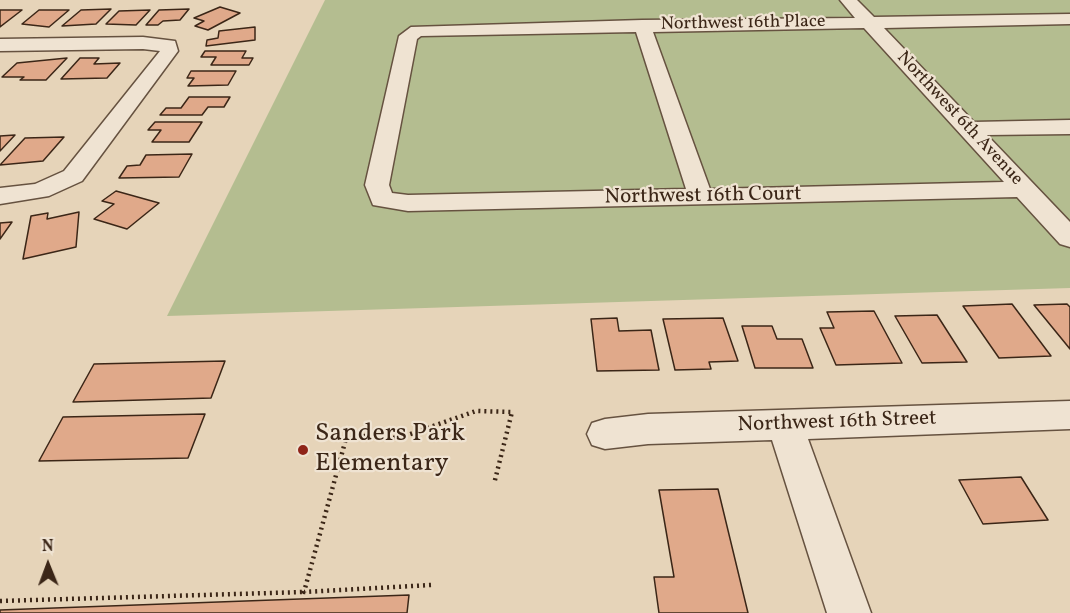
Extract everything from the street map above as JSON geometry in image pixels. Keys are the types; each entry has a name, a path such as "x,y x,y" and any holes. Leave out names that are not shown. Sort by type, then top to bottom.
{"street":[{"name":"Northwest 6th Avenue","path":"848,0 1070,238"},
{"name":"Northwest 16th Place","path":"382,200 377,185 408,36 417,31 642,25 1070,19"},
{"path":"642,25 700,197"},
{"path":"0,45 143,43 168,45 169,51 73,176 40,191 0,196"},
{"path":"969,129 1070,127"},
{"name":"Northwest 16th Court","path":"382,200 408,203 1023,189"},
{"name":"Northwest 16th Street","path":"605,434 648,429 1070,416"},
{"path":"785,424 849,613"}],"path":[{"path":"304,592 347,435 399,438 476,411 512,412 494,484"},
{"path":"0,601 304,592 431,585"}],"green space":[{"path":"325,0 1070,0 1070,288 167,316"}],"building":[{"path":"220,7 240,13 208,30 195,26 204,21 194,18"},
{"path":"111,9 96,24 62,26 81,10"},
{"path":"189,9 180,20 146,25 159,10"},
{"path":"0,10 22,10 0,27"},
{"path":"39,10 69,10 49,27 22,24"},
{"path":"150,10 136,25 106,24 119,11"},
{"path":"255,27 255,40 206,46 207,40 218,38 219,31"},
{"path":"205,51 246,51 242,58 253,58 249,65 211,65 216,57 201,57"},
{"path":"67,58 46,80 2,77 17,63"},
{"path":"80,58 99,58 94,64 120,63 107,78 61,79"},
{"path":"191,71 236,71 228,85 188,86 194,78 187,78"},
{"path":"189,97 230,97 224,107 208,107 202,115 160,115 166,108 181,108"},
{"path":"155,122 202,122 189,142 152,142 161,130 148,130"},
{"path":"15,135 0,151 0,136"},
{"path":"64,137 43,161 0,165 25,138"},
{"path":"192,154 179,177 119,178 127,166 140,165 146,155"},
{"path":"116,191 159,203 127,229 94,219 114,204 102,201"},
{"path":"79,212 76,247 23,259 31,216 48,213 47,219"},
{"path":"12,222 0,239 0,223"},
{"path":"1012,304 1051,356 999,358 963,306"},
{"path":"1067,304 1070,307 1070,349 1034,305"},
{"path":"874,311 902,363 836,365 820,328 834,328 827,312"},
{"path":"937,315 967,362 922,363 895,316"},
{"path":"617,318 619,331 651,330 659,370 597,371 591,319"},
{"path":"723,318 738,361 709,362 711,369 675,370 663,319"},
{"path":"742,326 772,326 777,339 802,339 813,368 755,368"},
{"path":"225,361 211,398 73,402 94,364"},
{"path":"205,414 188,458 39,461 63,417"},
{"path":"1021,477 1048,520 983,524 959,480"},
{"path":"718,489 748,613 659,613 654,577 674,577 659,490"},
{"path":"409,595 407,613 0,613 0,610"}],"place":[{"name":"Sanders Park Elementary","path":"303,450"}]}
